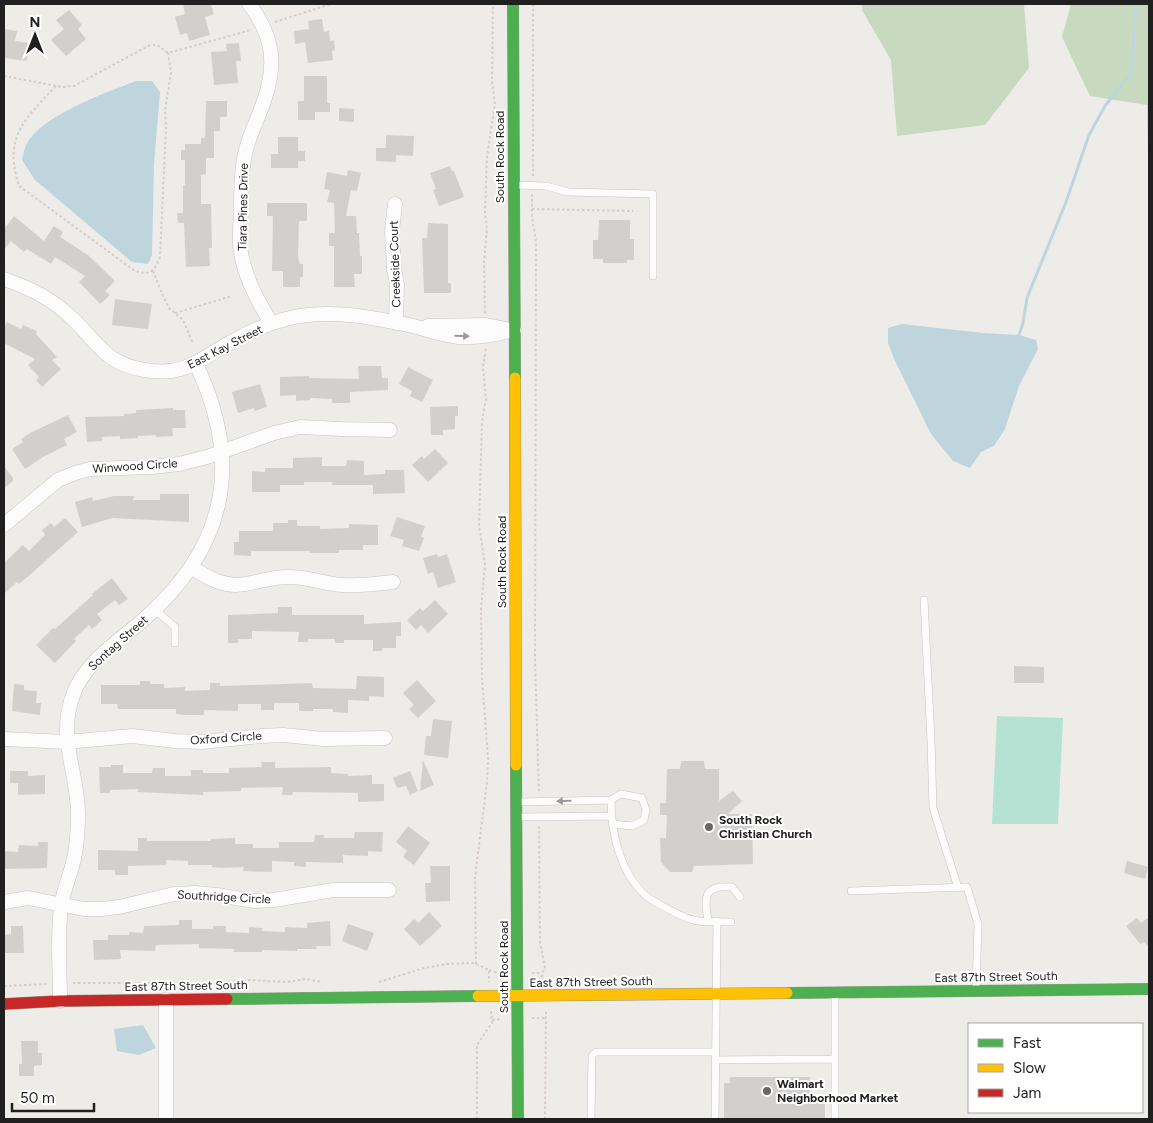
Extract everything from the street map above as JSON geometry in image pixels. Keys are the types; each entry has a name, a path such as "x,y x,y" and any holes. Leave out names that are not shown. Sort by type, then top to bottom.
{"street":[{"name":"Tiara Pines Drive","path":"249,4 264,25 272,48 271,69 265,100 250,135 244,156 241,176 240,247 251,286 271,323"},
{"name":"South Rock Road","path":"512,4 518,802 518,1119"},
{"name":"Creekside Court","path":"394,204 392,231 397,284 396,323"},
{"name":"East Kay Street","path":"4,279 22,284 44,296 75,321 100,350 115,360 128,366 158,372 176,370 196,364 249,332 271,323 316,314 339,313 359,315 414,327 486,325 514,330"},
{"name":"Sontag Street","path":"60,1001 58,928 61,905 74,860 78,812 76,789 67,742 68,710 74,693 92,664 154,610 179,585 204,545 213,521 220,497 223,476 222,452 214,409 196,364"},
{"name":"Winwood Circle","path":"4,525 58,480 75,473 90,470 179,464 207,457 274,433 300,427 390,430"},
{"path":"192,567 207,578 231,585 244,585 267,578 285,576 343,585 393,582"},
{"name":"Oxford Circle","path":"4,739 67,742 132,736 202,742 283,735 324,739 386,738"},
{"name":"Southridge Circle","path":"4,902 28,898 84,909 101,909 119,907 174,894 217,895 254,901 274,900 333,890 389,890"},
{"name":"East 87th Street South","path":"4,1004 60,1001 1149,990"},
{"path":"166,1000 166,1119"}],"lane":[{"path":"514,185 546,186 568,192 653,194 653,276"},
{"path":"924,600 933,808 958,888"},
{"path":"154,610 175,627 175,643"},
{"path":"518,802 611,800 622,794 642,798 646,810 644,820 632,826 612,824"},
{"path":"611,800 613,835 622,860 634,882 645,895 660,905 694,920 731,922"},
{"path":"518,816 611,816"},
{"path":"708,921 705,904 709,892 717,886 732,887 740,897"},
{"path":"851,891 968,887 978,924 976,991"},
{"path":"714,1119 717,921"},
{"path":"835,993 835,1119"},
{"path":"591,1119 592,1056 596,1052 835,1059"}],"path":[{"path":"275,22 331,4"},
{"path":"485,314 484,262 487,229 485,213 487,157 495,104 492,82 492,4"},
{"path":"533,4 532,209 536,242 536,662 539,802"},
{"path":"168,52 254,29"},
{"path":"4,76 56,86 74,86 150,45 156,44 168,52 171,73 165,110 166,128 160,257 153,271 169,308 183,320 193,344"},
{"path":"56,86 25,120 18,133 14,146 14,162 19,186 135,270 142,273 153,271"},
{"path":"532,209 633,211"},
{"path":"175,313 232,296"},
{"path":"476,964 475,877 487,782 488,758 482,678 481,609 485,564 479,525 482,422 486,398 483,368 486,344"},
{"path":"539,816 540,942 545,968 542,973"},
{"path":"376,983 431,966 446,964 476,964 497,973"},
{"path":"489,970 489,979"},
{"path":"4,986 77,982 216,983 250,980 286,982 306,979 322,982"},
{"path":"545,1119 546,1005"},
{"path":"477,1119 477,1045 492,1023 491,1010"}],"green space":[{"path":"862,4 1024,4 1029,68 985,125 897,136 891,60 862,10"},
{"path":"1071,4 1149,4 1149,154 1147,105 1090,96 1062,37"},
{"path":"997,716 1063,718 1058,824 992,824"}],"water":[{"path":"136,81 152,81 160,92 154,165 152,255 148,264 132,262 35,180 22,160 26,145 45,124 75,106"},
{"path":"902,324 1019,335 1036,340 1038,349 1019,386 1005,429 994,446 981,452 970,468 953,461 931,434 895,361 888,343 888,328"},
{"path":"143,1025 156,1048 139,1055 117,1051 114,1029"}],"building":[{"path":"183,4 211,4 214,14 205,17 210,35 189,41 187,33 180,35 175,17 185,14"},
{"path":"69,10 82,25 78,29 86,39 66,56 51,40 64,29 56,20"},
{"path":"322,19 324,32 329,31 330,41 334,40 333,60 308,63 305,42 295,44 294,31 309,29 308,21"},
{"path":"4,29 17,31 15,41 29,43 27,61 4,58"},
{"path":"239,43 241,61 236,61 238,83 214,85 211,52 227,51 226,44"},
{"path":"304,76 327,76 327,103 330,103 330,112 315,112 315,120 298,120 298,101 304,101"},
{"path":"206,101 227,101 227,117 220,117 220,131 214,131 214,158 206,158 206,174 201,175 201,204 211,204 212,248 209,248 210,266 186,267 184,223 178,223 177,213 183,213 183,185 185,185 185,160 181,160 181,150 185,150 185,144 201,144 201,138 205,138"},
{"path":"339,108 354,109 354,122 339,121"},
{"path":"386,135 414,136 413,156 396,155 396,162 376,161 376,148 386,148"},
{"path":"278,137 298,137 298,151 305,151 305,161 298,161 298,168 271,168 271,154 278,154"},
{"path":"450,166 452,171 454,171 464,197 439,206 433,190 436,189 430,173"},
{"path":"348,170 361,173 357,191 351,190 346,216 356,216 360,256 362,256 362,274 354,274 355,287 334,287 334,246 329,246 329,233 335,233 334,203 327,202 330,190 324,189 327,172 347,176"},
{"path":"267,203 307,203 307,221 299,221 298,258 300,264 303,264 303,277 300,277 300,287 283,287 283,271 272,271 273,216 267,216"},
{"path":"14,216 44,241 54,226 63,232 60,237 88,255 115,281 105,291 110,295 100,304 79,282 85,276 55,257 51,264 27,249 24,252 11,241 4,250 4,229"},
{"path":"599,220 630,220 630,239 634,239 634,260 627,260 627,263 603,263 603,259 593,259 593,240 598,240"},
{"path":"428,223 448,224 448,283 451,283 451,293 424,293 422,238 427,238"},
{"path":"115,299 152,304 148,329 112,325"},
{"path":"7,322 21,329 23,325 37,331 36,334 57,357 52,360 61,369 42,387 36,380 39,377 28,365 35,359 4,343 4,328"},
{"path":"358,366 381,366 382,378 388,378 388,390 350,392 350,403 332,403 332,399 310,398 310,400 296,401 296,395 280,396 280,377 309,376 309,378 359,379"},
{"path":"408,367 433,380 422,402 410,396 412,391 399,384"},
{"path":"260,384 267,407 254,411 254,408 238,413 232,392"},
{"path":"458,406 458,416 455,416 455,429 443,430 443,435 431,435 430,407"},
{"path":"173,408 173,410 185,410 186,428 172,428 173,436 138,436 138,438 120,439 120,436 102,437 102,441 87,442 85,417 124,416 124,414 136,413 136,410"},
{"path":"68,415 77,432 64,439 67,445 25,469 12,449 23,442 21,439 30,433"},
{"path":"435,449 448,463 428,482 412,465 422,456 424,459"},
{"path":"322,457 322,466 346,466 347,460 364,461 364,475 385,474 385,470 404,470 405,493 373,494 373,485 332,485 332,482 304,482 304,485 280,485 280,492 252,492 252,471 265,472 265,468 293,468 293,458"},
{"path":"4,466 13,478 13,481 4,488"},
{"path":"160,494 189,494 189,522 112,518 82,527 75,502 92,497 93,501 114,496 134,496 133,500 160,500"},
{"path":"397,517 425,526 421,537 424,538 419,551 402,546 404,540 390,536"},
{"path":"65,518 78,532 19,584 17,582 4,594 4,563 23,545 29,551 45,535 42,530 51,523 54,527"},
{"path":"288,520 297,520 297,526 320,526 320,529 349,528 349,524 378,525 378,545 363,545 363,550 339,550 339,553 251,551 251,556 234,555 234,542 239,542 239,531 273,531 273,523 288,523"},
{"path":"437,554 438,557 447,554 456,582 438,588 433,572 428,574 423,558"},
{"path":"112,578 128,599 119,605 115,600 97,614 102,620 92,629 89,625 74,639 76,641 55,663 36,645 53,628 55,629"},
{"path":"435,600 448,614 428,633 421,625 416,630 407,620 420,608 423,611"},
{"path":"278,607 292,607 292,615 364,615 364,624 401,622 401,636 396,636 396,648 382,648 382,651 373,651 373,640 344,640 344,643 335,643 335,639 308,639 308,642 298,642 299,632 252,631 252,639 238,639 238,643 228,643 228,615 278,613"},
{"path":"1014,666 1044,667 1044,683 1014,683"},
{"path":"357,676 384,677 384,697 369,696 369,701 348,700 348,713 333,712 333,709 299,711 299,703 274,703 274,710 261,710 261,704 238,704 238,711 204,710 204,715 176,714 176,709 118,709 117,704 101,704 101,685 140,685 140,681 150,681 150,684 164,684 164,688 185,687 185,691 210,690 210,683 220,683 220,686 312,683 313,688 356,689"},
{"path":"417,680 436,701 418,718 409,709 414,705 403,693"},
{"path":"14,684 24,685 24,690 37,691 36,703 41,703 40,715 12,711"},
{"path":"433,719 452,721 448,758 424,755 426,736 431,736"},
{"path":"423,760 434,785 420,791"},
{"name":"South Rock Christian Church","path":"681,761 704,761 705,769 719,769 719,801 733,791 742,801 728,814 752,814 753,864 694,866 692,872 670,872 661,862 660,838 666,838 667,815 660,815 660,803 666,803 667,769 680,769"},
{"path":"261,762 275,762 275,768 331,767 331,773 348,774 348,776 372,775 372,784 384,784 384,801 358,802 358,793 293,792 292,795 282,795 283,787 241,788 241,791 203,792 203,795 138,792 138,789 110,790 110,793 100,793 99,767 123,765 123,773 152,773 153,768 165,768 165,776 191,776 191,770 203,770 203,773 229,773 229,768 262,767"},
{"path":"10,771 28,771 28,776 45,775 45,794 18,795 18,783 10,783"},
{"path":"410,771 418,791 410,795 406,786 397,788 393,778"},
{"path":"408,826 430,843 414,865 403,857 407,851 396,842"},
{"path":"355,832 383,832 382,852 368,851 368,856 343,855 343,863 306,862 306,867 294,866 294,862 272,861 272,872 243,871 244,867 221,868 212,867 212,865 188,865 188,861 166,860 166,865 128,866 128,875 115,875 115,870 98,870 98,850 138,851 138,838 147,838 147,841 211,841 211,839 235,838 235,844 253,844 253,848 279,848 279,842 314,842 315,835 324,835 324,838 354,838"},
{"path":"38,842 48,842 47,868 4,869 4,851 18,852 19,845 38,846"},
{"path":"1127,861 1148,867 1145,879 1124,873"},
{"path":"430,866 450,866 450,901 426,902 425,883 431,883"},
{"path":"429,912 442,926 420,946 404,929 414,919 418,923"},
{"path":"1149,917 1149,947 1144,942 1140,944 1126,926 1137,918 1141,923"},
{"path":"179,920 192,920 192,929 213,929 213,926 226,926 226,932 249,933 249,927 262,928 262,931 285,932 285,927 307,928 307,923 330,921 331,946 316,946 317,949 297,949 297,951 262,950 262,952 234,952 234,949 199,948 199,944 156,945 155,951 120,950 121,959 94,960 93,940 108,940 108,935 129,935 129,932 143,933 144,926 179,925"},
{"path":"348,924 374,933 367,951 342,941"},
{"path":"11,926 23,926 24,953 4,953 4,935 11,934"},
{"path":"21,1041 38,1041 38,1053 42,1053 42,1065 34,1066 34,1076 19,1076 19,1064 22,1064"},
{"name":"Walmart Neighborhood Market","path":"730,1077 810,1077 810,1099 825,1099 825,1119 724,1119 724,1083 730,1083"}],"waterway":[{"path":"1019,335 1027,298 1066,202 1089,135 1105,106 1131,73 1136,4"}],"traffic: fast":[{"path":"513,4 515,378"},
{"path":"516,765 518,1119"},
{"path":"787,993 1149,989"},
{"path":"227,999 478,996"}],"traffic: slow":[{"path":"515,378 516,765"},
{"path":"478,996 787,993"}],"traffic: jam":[{"path":"4,1004 60,1001 227,999"}],"place":[{"name":"South Rock Christian Church","path":"709,827"},
{"name":"Walmart Neighborhood Market","path":"767,1091"}]}
